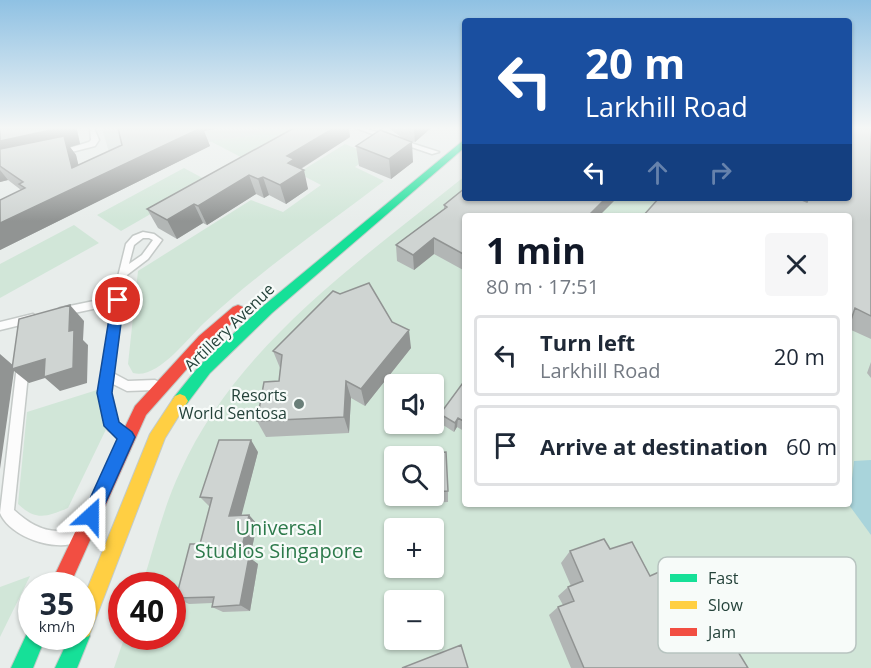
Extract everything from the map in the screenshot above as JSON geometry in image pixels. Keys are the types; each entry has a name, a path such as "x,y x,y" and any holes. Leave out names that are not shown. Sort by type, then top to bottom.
{"street":[{"name":"Artillery Avenue","path":"377,198 435,159"},
{"name":"Artillery Avenue","path":"96,593 158,434 205,369 267,310 436,159"},
{"name":"Artillery Avenue","path":"66,572 140,411 161,385 204,340 252,299"},
{"path":"22,668 30,650"},
{"path":"66,668 74,650"}],"lane":[{"path":"123,273 105,393 112,426 127,437"},
{"path":"0,326 27,325 118,300"},
{"path":"24,354 7,513 22,530 60,540 82,536"},
{"path":"107,375 128,386 161,385"}],"green space":[{"path":"245,159 270,159 258,166"},
{"path":"320,159 366,159 355,167 384,181 247,285 162,364 142,374 133,373 128,364 138,271 251,200 283,212 321,185 298,173"},
{"path":"184,168 208,181 121,231 97,215"},
{"name":"Universal Studios Singapore","path":"462,178 462,201 852,201 852,196 871,187 871,668 114,668 120,650 186,650 186,572 146,572 164,514 180,472 205,426 234,384 304,308"},
{"path":"74,225 99,243 0,298 0,264"},
{"path":"97,390 112,417 68,508 42,516 30,513 18,504 27,412"},
{"path":"18,580 18,600 0,637 0,587"}],"water":[{"path":"871,460 871,535 850,507 854,461"}],"building":[{"path":"0,159 70,159 72,168 91,159 135,159 0,223 0,200 25,188 19,184 23,182 0,166"},
{"path":"237,159 294,159 288,163 304,170 280,185 263,177 258,179 249,175 198,206 194,204 167,220 147,209"},
{"path":"852,159 871,159 871,316 855,308 852,317 852,213 646,213 656,201 852,201"},
{"path":"462,190 462,201 603,201 591,213 462,213 462,253 434,238 413,255 396,245 447,207 444,205"},
{"path":"369,283 392,322 409,330 361,389 346,381 344,417 257,421 264,382 279,381 282,355 273,351 333,291 340,294"},
{"path":"70,305 69,331 74,330 73,368 44,377 45,359 12,369 19,319"},
{"path":"462,384 462,420 458,418 455,423 444,416 444,409"},
{"path":"219,440 251,440 229,516 249,515 240,557 249,557 240,605 212,607 214,597 186,598 186,572 183,572 190,544 200,544 212,498 200,497"},
{"path":"444,452 446,452 448,491 444,491"},
{"path":"604,539 610,549 632,542 650,576 658,572 658,653 739,653 748,668 584,668 558,607 574,601 568,587 583,581 570,551"},
{"path":"461,645 468,668 402,668"}],"traffic: fast":[{"path":"180,401 205,369 267,310 445,159"},
{"path":"22,668 30,650"},
{"path":"66,668 74,650"}],"traffic: slow":[{"path":"96,593 158,434 180,401"}],"traffic: jam":[{"path":"66,572 140,411 204,340 238,310"}],"place":[{"name":"Resorts World Sentosa","path":"299,404"}],"route":[{"path":"91,516 127,437 112,426 105,393 118,300"}]}
